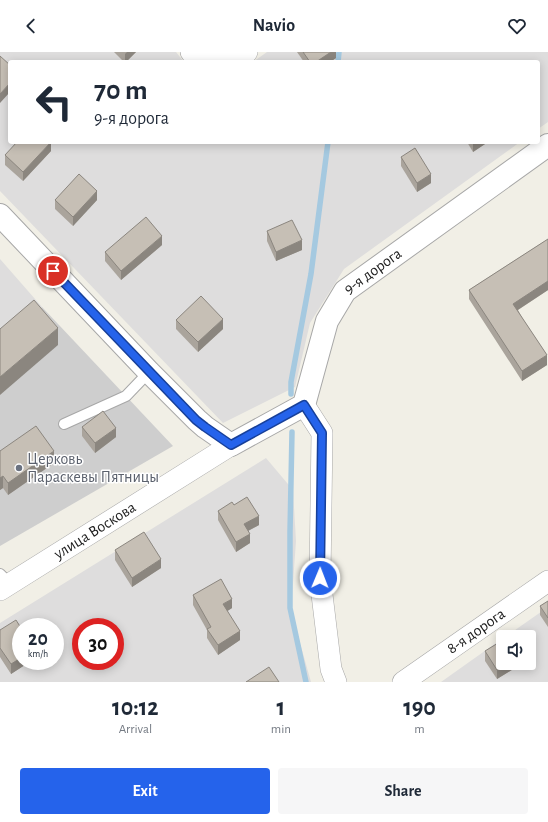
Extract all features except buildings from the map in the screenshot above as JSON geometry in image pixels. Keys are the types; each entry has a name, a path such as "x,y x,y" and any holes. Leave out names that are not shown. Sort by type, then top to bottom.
{"street":[{"path":"191,52 196,57 209,60"},
{"path":"236,60 247,52"},
{"name":"9-я дорога","path":"304,405 327,321 345,291 548,145"},
{"path":"0,215 149,372 205,427 231,445 304,405 322,433 320,578 331,669 336,682"},
{"name":"улица Воскова","path":"3,583 231,445"},
{"name":"8-я дорога","path":"403,682 548,581"}],"lane":[{"path":"64,424 126,396 149,372"}],"shaded area":[{"path":"0,52 176,52 182,60 8,60 8,144 517,144 344,269 310,323 295,387 223,423 0,191"},
{"path":"267,52 548,52 548,122 540,128 540,60 256,60"},
{"path":"0,259 42,307 0,340"},
{"path":"42,307 173,446 0,546 0,340"},
{"path":"266,458 293,490 296,541 291,611 311,682 0,682 0,623"},
{"path":"548,607 548,682 441,682 496,643 496,670 536,670 536,630 515,630"}],"waterway":[{"path":"338,60 339,52"},
{"path":"291,394 291,382 311,274 328,144"},
{"path":"292,432 290,608 306,682"}],"place":[{"name":"Церковь Параскевы Пятницы","path":"19,468"}],"route":[{"path":"53,271 196,420 231,445 304,405 322,433 320,578"}]}
